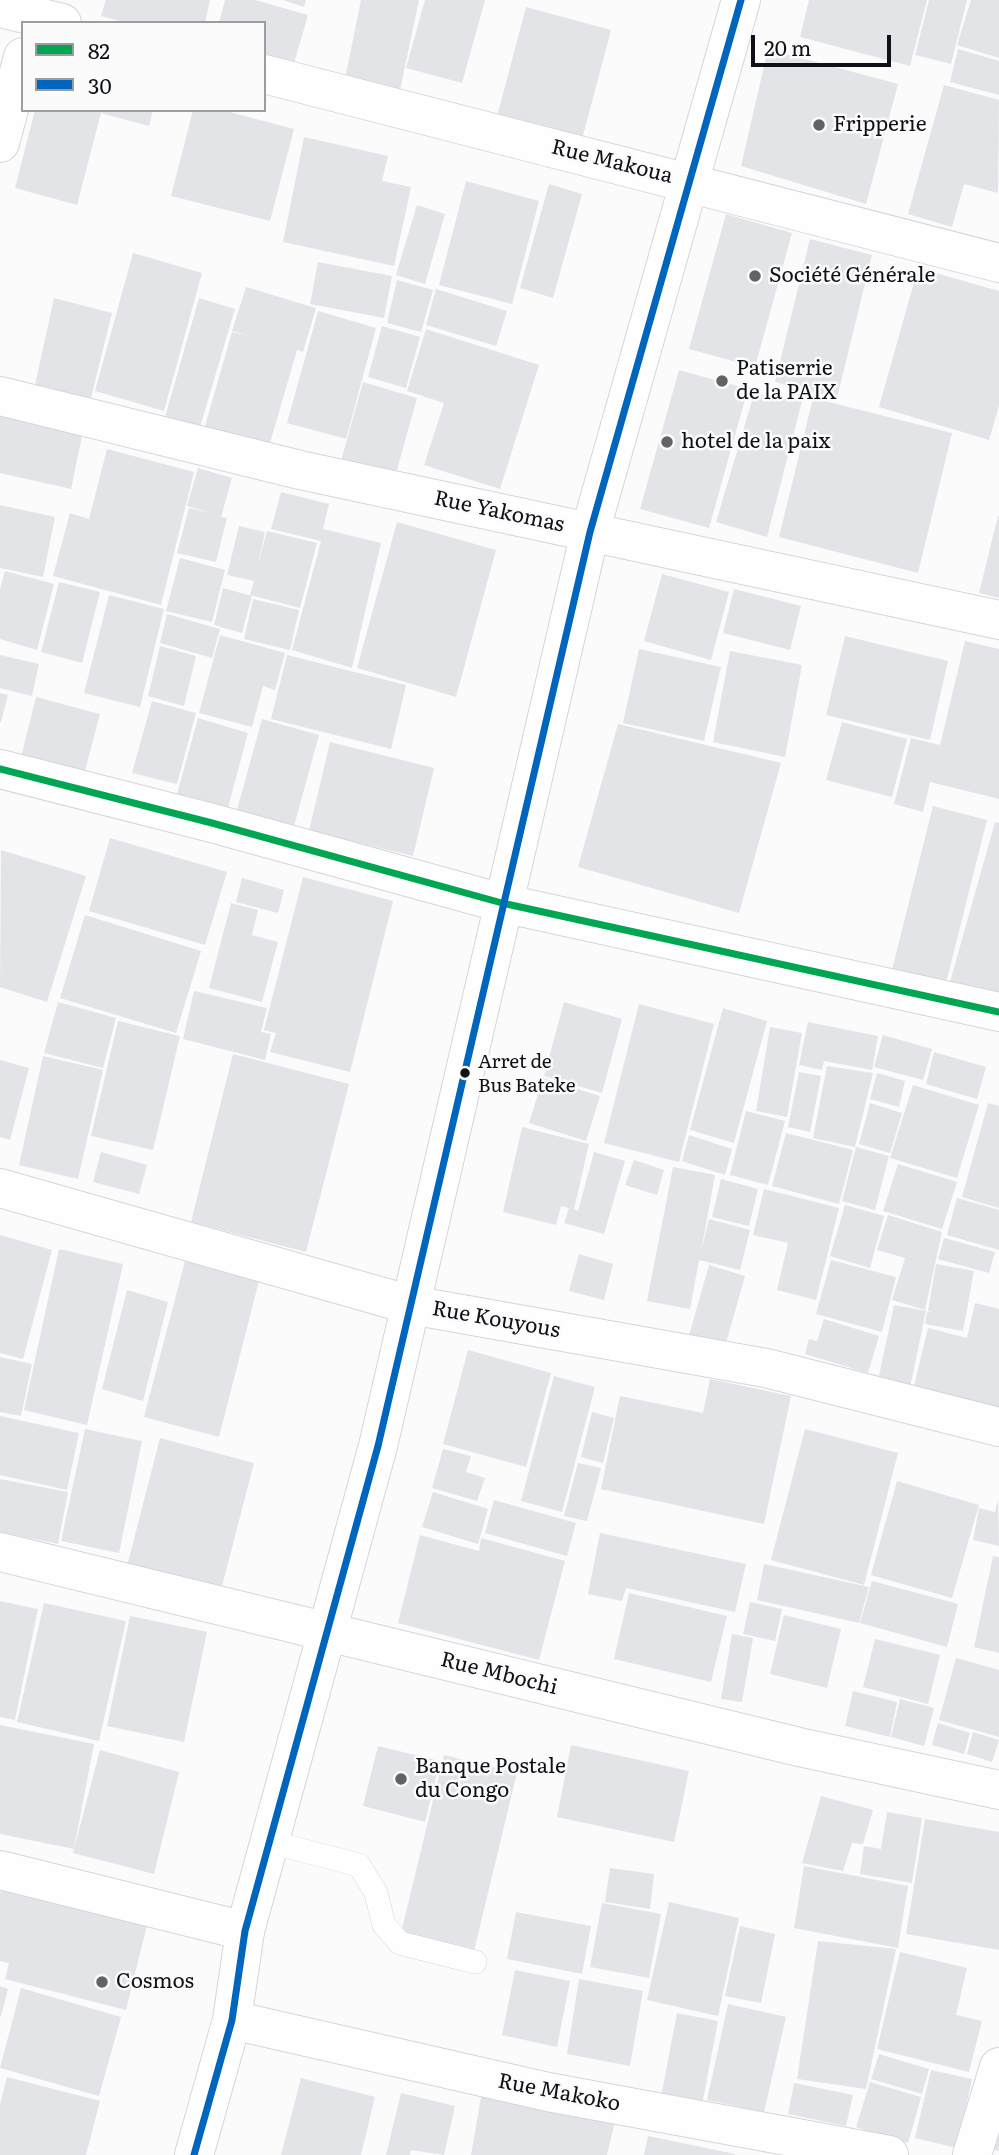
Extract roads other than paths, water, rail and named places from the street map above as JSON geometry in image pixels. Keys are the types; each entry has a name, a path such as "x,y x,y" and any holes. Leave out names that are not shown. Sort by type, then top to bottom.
{"street":[{"path":"194,2155 232,2020 245,1931 378,1446 590,532 741,0"},
{"path":"0,143 21,64"},
{"name":"Rue Makoua","path":"266,75 999,262"},
{"name":"Rue Yakomas","path":"0,397 300,470 999,620"},
{"path":"0,769 212,823 502,903 999,1012"},
{"name":"Rue Kouyous","path":"0,1188 411,1304 766,1368 999,1426"},
{"name":"Rue Mbochi","path":"0,1552 799,1747 999,1790"},
{"path":"0,1870 245,1931"},
{"name":"Rue Makoko","path":"232,2020 548,2092 889,2155"},
{"path":"972,2155 999,2067"}],"lane":[{"path":"270,1842 359,1866 376,1893 384,1925 400,1943 475,1962"}],"place":[{"name":"Fripperie","path":"819,125"},
{"name":"Société Générale","path":"755,276"},
{"name":"Patiserrie de la PAIX","path":"722,381"},
{"name":"hotel de la paix","path":"667,442"},
{"name":"Arret de Bus Bateke","path":"465,1073"},
{"name":"Banque Postale du Congo","path":"401,1779"},
{"name":"Cosmos","path":"102,1982"}]}
